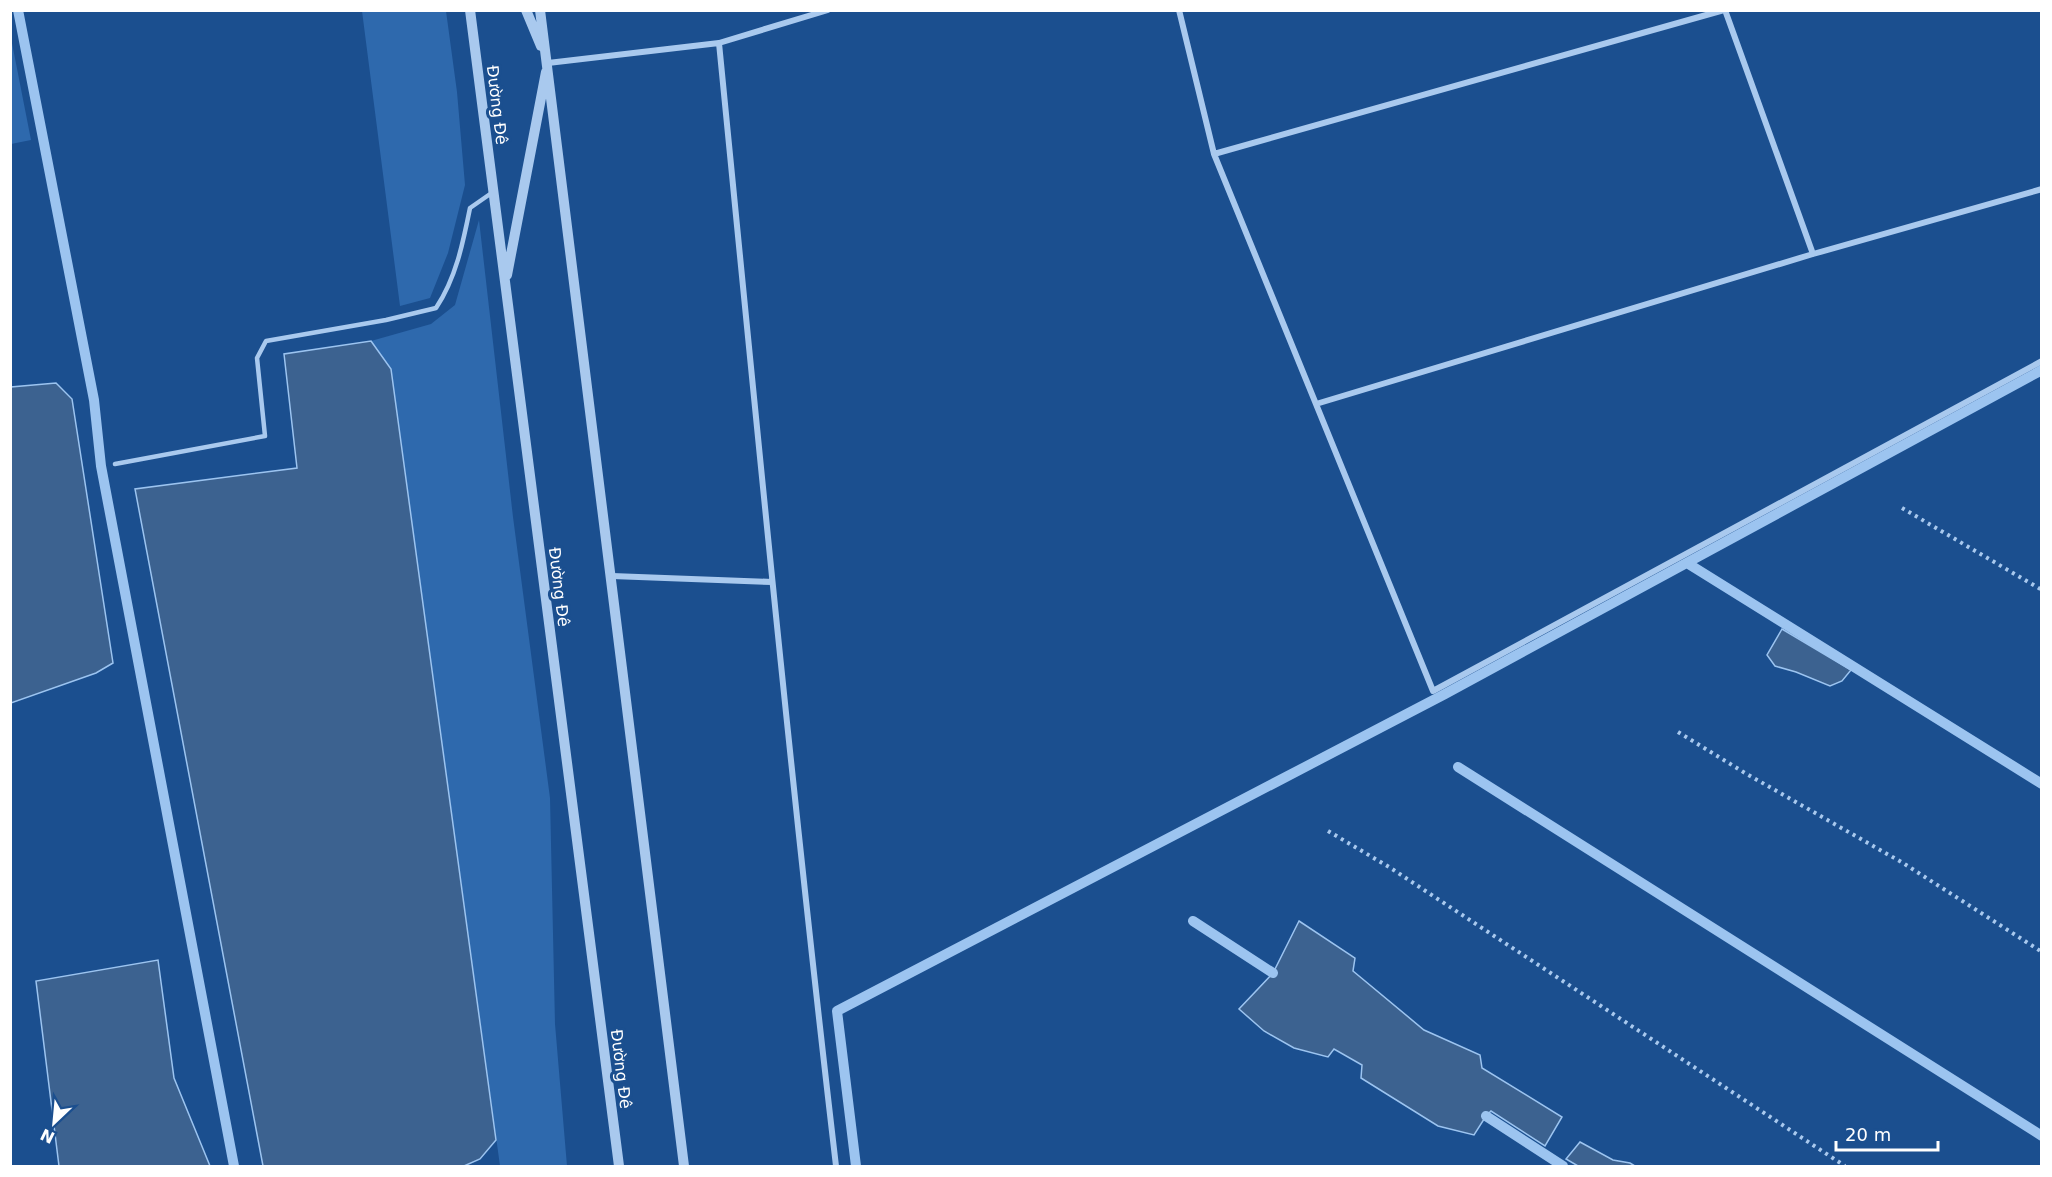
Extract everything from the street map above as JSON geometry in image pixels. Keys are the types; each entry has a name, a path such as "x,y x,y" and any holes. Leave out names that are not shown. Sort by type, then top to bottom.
{"street":[{"name":"Đường Đê","path":"470,10 619,1167"},
{"path":"505,284 548,63 526,10"},
{"path":"540,10 684,1167"},
{"path":"548,63 719,43 828,10"},
{"path":"1179,10 1214,154 1433,691 2042,361"},
{"path":"1214,154 1725,10 1813,254"},
{"path":"719,43 772,582 836,1167"},
{"path":"1316,404 1813,254 2042,189"},
{"path":"612,576 772,582"}],"lane":[{"path":"115,464 265,436 257,358 266,341 386,320 436,308 447,292 462,247 470,208 493,192"}],"path":[{"path":"1902,508 2042,590"},
{"path":"1678,732 1903,863 2042,952"},
{"path":"1328,831 1389,867 1845,1167"}],"shaded area":[{"path":"362,11 446,11 457,92 465,185 448,253 430,298 400,306"},
{"path":"11,38 31,140 10,144"},
{"path":"479,220 513,517 550,798 555,1024 567,1166 500,1166 391,369 371,341 431,324 455,305"},
{"path":"371,341 391,369 496,1140 480,1159 464,1166 263,1166 135,489 297,468 284,354"},
{"path":"56,383 72,399 113,663 96,673 11,703 11,387"},
{"path":"1782,629 1851,670 1842,681 1830,686 1775,666 1767,655"},
{"path":"1299,921 1355,958 1353,971 1424,1030 1480,1055 1482,1068 1562,1117 1545,1146 1491,1111 1474,1135 1438,1126 1361,1078 1362,1065 1334,1049 1328,1057 1294,1048 1264,1031 1239,1009 1273,973"},
{"path":"158,960 174,1078 210,1166 59,1166 36,981"},
{"path":"1580,1142 1613,1160 1635,1166 1578,1166 1566,1159"}],"waterway":[{"path":"18,10 94,400 101,466 234,1166"},
{"path":"856,1166 837,1011 1445,694 2042,370"},
{"path":"1687,563 2042,784"},
{"path":"1458,767 2042,1136"},
{"path":"1193,921 1273,973"},
{"path":"1486,1116 1563,1166"}]}
